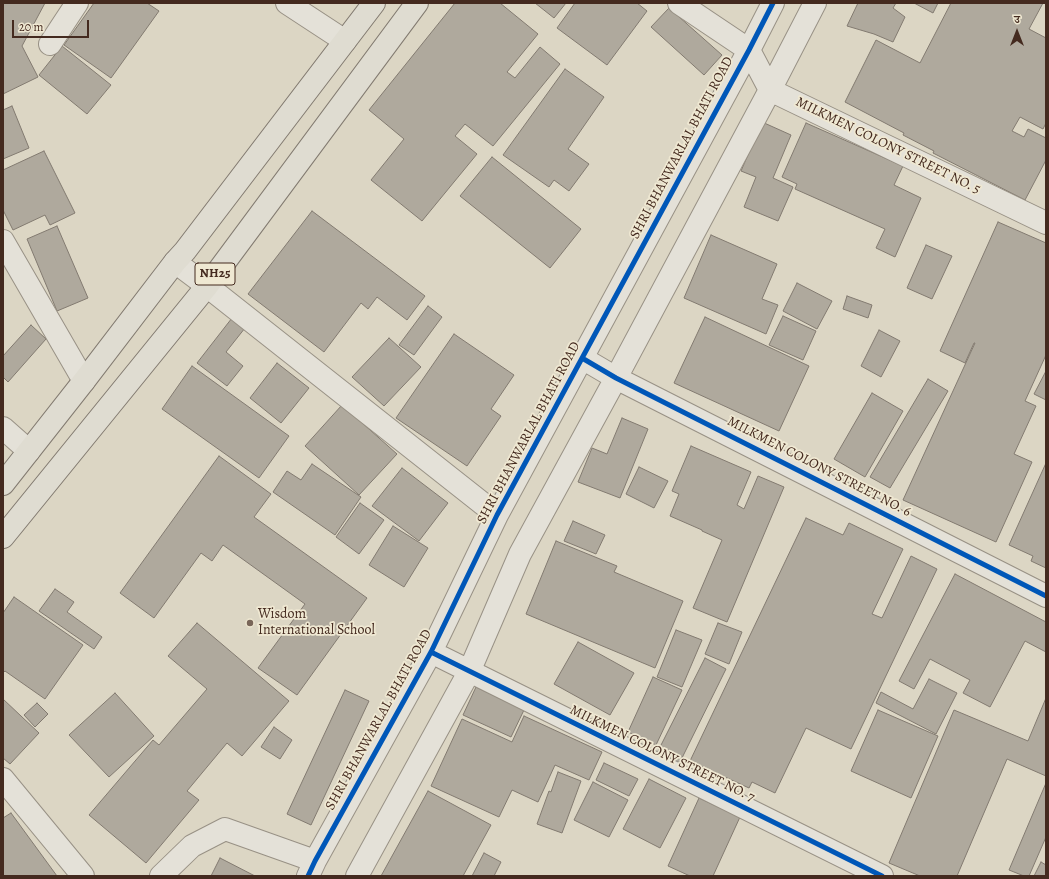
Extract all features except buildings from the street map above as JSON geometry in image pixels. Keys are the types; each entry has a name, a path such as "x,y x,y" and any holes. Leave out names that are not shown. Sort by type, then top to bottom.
{"main road":[{"name":"NH25","path":"3,484 175,262 186,251 374,3"},
{"name":"NH25","path":"3,537 207,286 417,3"}],"street":[{"path":"50,44 77,3"},
{"path":"288,3 345,41"},
{"path":"679,3 749,50 770,90"},
{"name":"SHRI BHANWARLAL BHATI ROAD","path":"312,869 431,652 497,515 773,3"},
{"path":"357,876 469,672 520,554 616,378 815,3"},
{"name":"MILKMEN COLONY STREET NO. 5","path":"770,90 1046,223"},
{"path":"3,241 84,381"},
{"path":"175,262 497,515"},
{"name":"MILKMEN COLONY STREET NO. 6","path":"582,358 616,378 1046,596"},
{"path":"3,428 29,450"},
{"name":"MILKMEN COLONY STREET NO. 7","path":"431,652 882,876"},
{"path":"3,779 83,876"},
{"path":"160,876 192,846 225,829 312,869"}],"cycle path":[{"path":"308,876 431,652 497,515 773,3"},
{"path":"582,358 616,378 1046,596"},
{"path":"431,652 882,876"}],"place":[{"name":"Wisdom International School","path":"250,623"}]}
